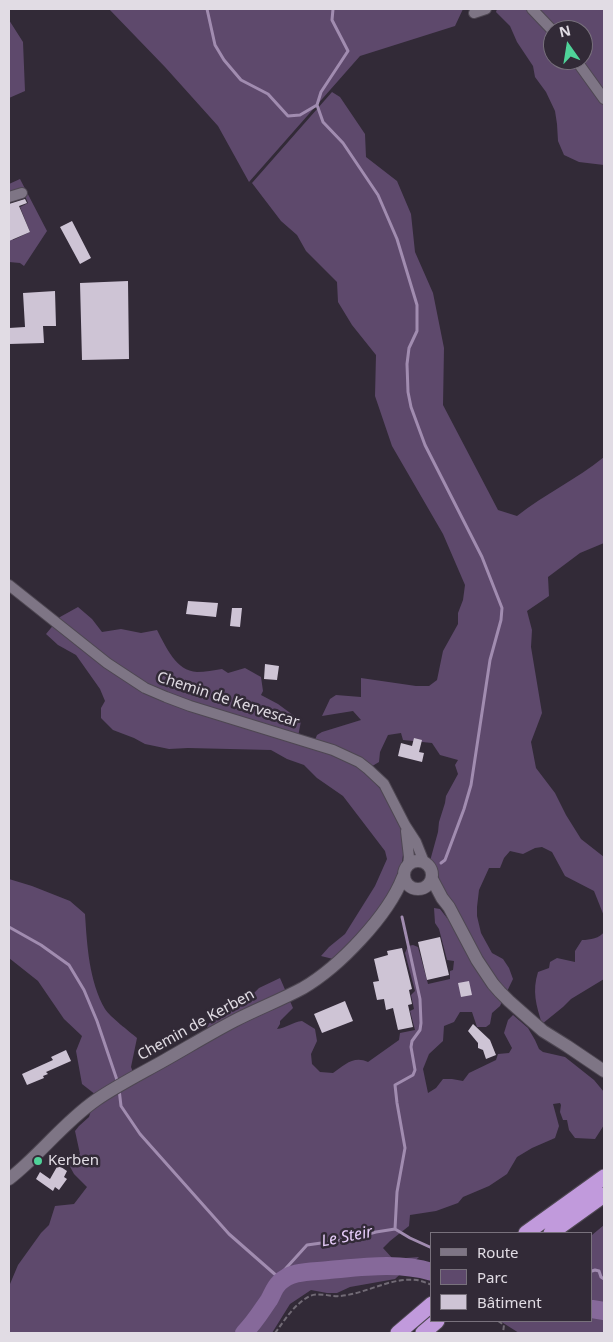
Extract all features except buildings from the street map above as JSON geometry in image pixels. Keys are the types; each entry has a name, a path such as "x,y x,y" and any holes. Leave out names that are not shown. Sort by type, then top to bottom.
{"highway":[{"path":"527,1232 604,1177"},
{"path":"552,1232 604,1195"},
{"path":"398,1333 430,1306"},
{"path":"423,1333 436,1322"}],"street":[{"path":"474,13 486,9"},
{"path":"532,9 543,21"},
{"path":"583,70 604,99"},
{"path":"9,197 22,193"},
{"name":"Chemin de Kervescar","path":"9,586 101,659 145,688 190,706 333,750 359,762 384,784 416,842 424,862"},
{"name":"Chemin de Kervescar","path":"405,825 409,850 406,871"},
{"path":"423,886 432,869 424,862 415,862 406,871 406,883 423,886 442,898 449,907 477,960 500,992 543,1030 604,1071"},
{"name":"Chemin de Kerben","path":"9,1179 72,1119 101,1097 233,1021 296,991 334,965 355,945 395,897 406,871"},
{"name":"Chemin de Kerben","path":"395,897 423,886"}],"path":[{"path":"275,1333 288,1315 302,1301 312,1295 339,1296 401,1281 416,1280 430,1284"},
{"path":"500,1322 504,1325 502,1333"}],"green space":[{"path":"109,9 463,9 455,26 360,56 249,182 218,126"},
{"path":"497,9 604,9 604,165 579,162 564,155 558,141 555,111 546,92 535,77 533,66 517,42 510,26 496,12"},
{"path":"9,20 23,42 25,91 9,98"},
{"path":"332,92 340,97 365,134 366,157 397,181 411,214 415,252 433,293 444,348 443,405 498,510 517,516 604,457 604,543 580,553 548,577 549,596 527,611 532,630 531,647 542,713 531,742 536,768 555,793 581,839 604,857 604,916 594,891 565,876 552,852 542,847 523,854 510,851 504,858 500,868 489,868 479,890 477,916 481,933 492,953 503,959 513,979 500,1006 492,1013 490,1024 486,1027 477,1027 472,1012 460,1012 454,1022 444,1026 443,1041 429,1054 423,1069 428,1093 436,1088 443,1079 463,1081 469,1073 496,1060 498,1054 509,1053 512,1048 504,1033 508,1020 513,1015 528,1028 539,1049 543,1052 565,1057 594,1080 604,1092 604,1125 595,1139 575,1138 569,1130 567,1120 563,1120 560,1112 560,1103 553,1104 559,1126 555,1138 517,1157 507,1174 489,1186 463,1197 458,1203 436,1211 410,1215 409,1226 383,1248 393,1259 419,1257 395,1279 350,1287 337,1293 311,1290 290,1304 272,1333 9,1333 9,1281 10,1284 18,1265 49,1225 55,1206 74,1204 87,1187 74,1174 68,1163 80,1154 75,1131 89,1117 96,1095 82,1084 76,1051 82,1036 64,1019 38,981 9,958 9,879 70,901 85,914 90,963 95,987 107,1012 137,1038 131,1067 137,1082 209,1040 207,1025 259,988 280,978 293,1008 280,1021 277,1029 302,1021 315,1029 317,1041 311,1054 312,1064 320,1072 333,1073 354,1060 368,1062 399,1040 400,1033 415,1030 410,1011 414,1009 411,995 415,991 405,953 408,946 418,947 428,984 450,979 450,971 453,970 454,961 447,960 439,929 435,923 434,908 440,909 447,918 452,912 440,885 437,870 430,861 446,796 458,774 455,765 458,760 440,755 432,743 403,740 401,733 388,735 380,752 379,762 364,771 386,795 403,826 405,841 402,862 395,885 369,924 333,959 321,956 345,934 375,886 387,859 385,851 343,796 317,778 304,765 287,759 271,750 169,749 145,744 113,730 101,718 101,708 105,701 100,689 76,655 58,645 46,634 60,617 78,607 92,619 102,632 121,629 141,633 157,630 172,657 177,663 190,671 200,672 222,669 228,673 245,668 261,677 263,691 261,695 278,704 301,721 297,742 312,747 317,735 322,732 361,720 353,711 322,716 330,699 336,695 361,697 361,678 416,686 429,686 437,680 443,651 458,624 458,613 463,600 465,585 443,534 392,446 375,396 376,355 352,325 338,302 337,282 306,251 297,235 281,221 252,183"},
{"path":"20,179 47,231 24,266 20,263 9,262 9,233 13,240 30,232 20,207 28,203 24,194 9,200 9,184"},
{"path":"604,932 604,979 571,999 542,1024 538,1011 535,985 538,972 549,968 550,962 557,958 575,962 575,951 582,940 600,936"},
{"path":"604,1225 604,1333 519,1333 502,1322 593,1322 593,1234"}],"waterway":[{"path":"207,9 215,45 224,60 241,80 268,94 288,116 300,115 317,105 321,92 348,51 332,20 333,9"},
{"path":"317,105 323,122 343,143 378,195 397,239 417,305 417,331 409,348 407,364 408,392 411,407 425,445 482,557 502,608 501,620 490,660 471,785 445,860 441,863"},
{"path":"395,1229 397,1192 405,1148 395,1085 413,1075 415,1070 411,1047 412,1041 420,1030 421,1023 420,999 402,917"},
{"path":"9,927 41,945 69,965 84,990 97,1021 118,1083"},
{"path":"119,1089 121,1106 140,1134 229,1234 278,1277"},
{"name":"Le Steir","path":"279,1283 278,1277 307,1245 350,1239 395,1229 430,1247"},
{"name":"Le Steir","path":"244,1333 269,1300 277,1285 289,1276 309,1272 381,1266 407,1267 430,1272"},
{"name":"Le Steir","path":"593,1271 599,1271 604,1279"},
{"name":"Le Steir","path":"593,1309 604,1311"}],"place":[{"name":"Kerben","path":"38,1161"}]}
